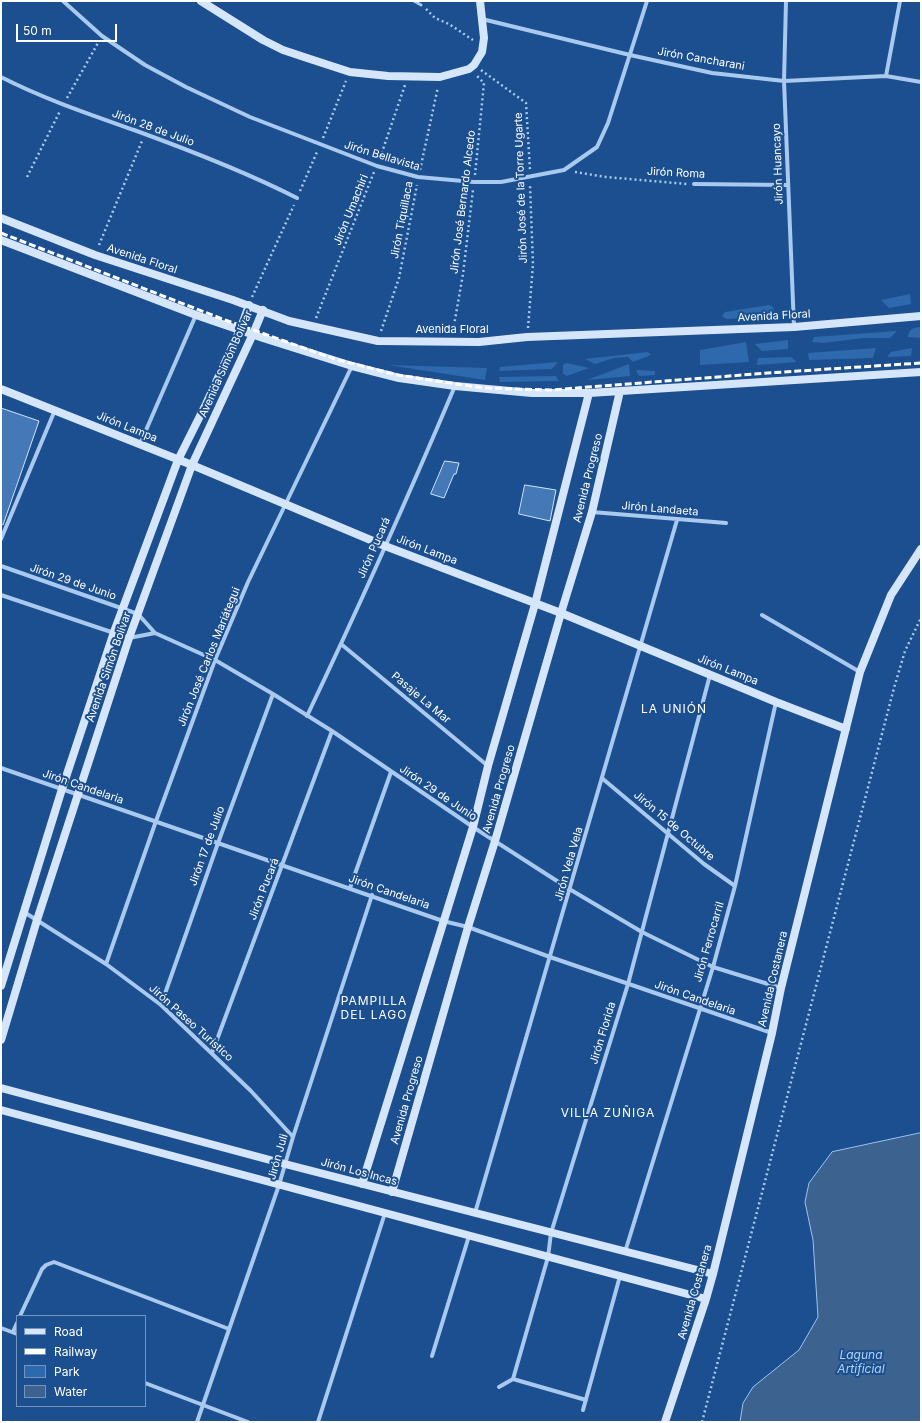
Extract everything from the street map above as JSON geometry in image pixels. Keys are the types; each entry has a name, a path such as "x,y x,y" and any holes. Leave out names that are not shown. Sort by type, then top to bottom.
{"street":[{"name":"Jirón Bellavista","path":"63,1 102,36 145,65 186,87 250,117 377,166 418,177 474,182 501,182 564,170 596,147 608,123 647,1"},
{"path":"201,1 263,40 307,58 350,72 388,76 440,77 472,67 482,52 484,38 480,1"},
{"name":"Jirón Huancayo","path":"786,1 784,81 787,186 794,327"},
{"path":"886,76 900,1"},
{"name":"Jirón Cancharani","path":"482,19 630,55 712,73 784,81 886,76 921,82"},
{"name":"Jirón 28 de Julio","path":"1,77 63,105 145,134 238,170 297,198"},
{"name":"Jirón Roma","path":"694,184 787,186"},
{"name":"Avenida Floral","path":"1,218 96,255 263,310 289,321 378,340 408,340 451,343 479,342 527,337 794,327 921,316"},
{"path":"1,240 196,315 352,366 399,378 455,386 532,393 589,393 921,372"},
{"name":"Avenida Simón Bolívar","path":"1,986 62,789 114,632 178,460 240,330 248,305"},
{"name":"Avenida Simón Bolívar","path":"1,1040 77,794 129,638 192,465 263,310"},
{"path":"140,444 196,315"},
{"name":"Jirón José Carlos Mariátegui","path":"106,964 215,660 248,582 352,366"},
{"name":"Jirón Pucará","path":"307,716 342,644 455,386"},
{"name":"Jirón Lampa","path":"1,389 192,465 385,546 561,613 776,702 846,728"},
{"name":"Avenida Progreso","path":"392,1192 468,927 495,842 561,613 592,512 620,391"},
{"name":"Avenida Progreso","path":"362,1184 473,827 488,766 535,604 589,393"},
{"path":"1,539 55,410"},
{"name":"Jirón Landaeta","path":"592,512 726,524"},
{"name":"Jirón Vela Vela","path":"475,1213 571,890 677,520"},
{"name":"Avenida Costanera","path":"665,1422 713,1274 772,1033 781,988 860,672 891,595 921,549"},
{"name":"Jirón 29 de Junio","path":"1,566 138,614 155,633 215,660 332,730 391,772 495,842 571,890 642,932 713,967 781,988"},
{"path":"1,595 129,638 155,633"},
{"path":"762,615 860,672"},
{"name":"Pasaje La Mar","path":"342,644 488,766"},
{"name":"Jirón Florida","path":"513,1379 548,1257 551,1233 628,984 710,675"},
{"name":"Jirón 17 de Julio","path":"161,1005 218,842 273,694"},
{"name":"Jirón Ferrocarril","path":"625,1252 713,967 735,886 776,702"},
{"name":"Jirón Pucará","path":"212,1053 332,730"},
{"name":"Jirón Candelaria","path":"1,768 372,895 443,921 468,927 699,1009 772,1033"},
{"path":"350,888 391,772"},
{"name":"Jirón 15 de Octubre","path":"603,779 704,864 735,886"},
{"name":"Jirón Juli","path":"197,1422 279,1184 372,895"},
{"name":"Jirón Paseo Turístico","path":"24,912 106,964 161,1005 251,1091 293,1137"},
{"name":"Jirón Los Incas","path":"1,1088 392,1192 713,1274"},
{"path":"1,1110 706,1299"},
{"path":"318,1422 385,1213"},
{"path":"432,1356 469,1235"},
{"path":"20,1315 42,1269 46,1265 54,1262 229,1329"},
{"path":"583,1410 620,1276"},
{"path":"1,1328 15,1333"},
{"path":"499,1387 513,1379 586,1400"},
{"path":"146,1383 248,1422"}],"lane":[{"path":"414,1 421,5"}],"path":[{"path":"421,5 435,18 449,24 474,40 482,52"},
{"name":"Jirón José de la Torre Ugarte","path":"472,67 526,103 533,264 527,337"},
{"name":"Jirón José Bernardo Alcedo","path":"451,343 463,274 484,83 472,67"},
{"name":"Jirón Umachiri","path":"313,327 377,166 409,76"},
{"name":"Jirón Tiquillaca","path":"378,340 399,278 418,177 440,77"},
{"path":"96,255 145,134"},
{"name":"Jirón Roma","path":"564,170 606,177 694,184"},
{"path":"702,1422 894,688 906,651 921,618"}],"green space":[{"path":"910,294 911,304 889,308 881,300"},
{"path":"769,305 772,306 774,310 773,314 769,317 726,319 722,316 725,312"},
{"path":"921,327 921,338 908,337 909,332 912,329"},
{"path":"897,331 890,338 864,338 823,343 812,342 814,337"},
{"path":"788,340 788,349 762,351 755,344"},
{"path":"746,342 749,362 700,365 700,350"},
{"path":"876,348 873,358 809,360 808,353"},
{"path":"912,348 911,356 887,357 891,352"},
{"path":"648,352 651,355 633,362 628,357 614,358 595,364 585,359"},
{"path":"791,357 797,362 757,365 758,358"},
{"path":"558,362 552,369 499,371 500,367"},
{"path":"566,363 589,368 567,376 563,374 563,365"},
{"path":"629,364 630,376 587,380"},
{"path":"388,365 487,368 485,380"},
{"path":"636,370 655,371 655,375 639,376"},
{"path":"556,376 559,381 500,382 499,377"}],"water":[{"name":"Laguna Artificial","path":"921,1133 921,1422 740,1422 743,1403 753,1387 799,1350 818,1317 813,1240 805,1202 809,1183 832,1152"}],"building":[{"path":"1,408 39,421 3,525 1,524"},
{"path":"445,461 459,463 456,474 454,474 444,498 431,494"},
{"path":"525,485 556,490 550,521 519,514"}],"railway":[{"path":"1,233 225,320 335,359 398,375 484,388 551,390 921,363"}],"district":[{"name":"LA UNIÓN","path":"674,709"},
{"name":"PAMPILLA DEL LAGO","path":"374,1008"},
{"name":"VILLA ZUÑIGA","path":"608,1113"}]}
